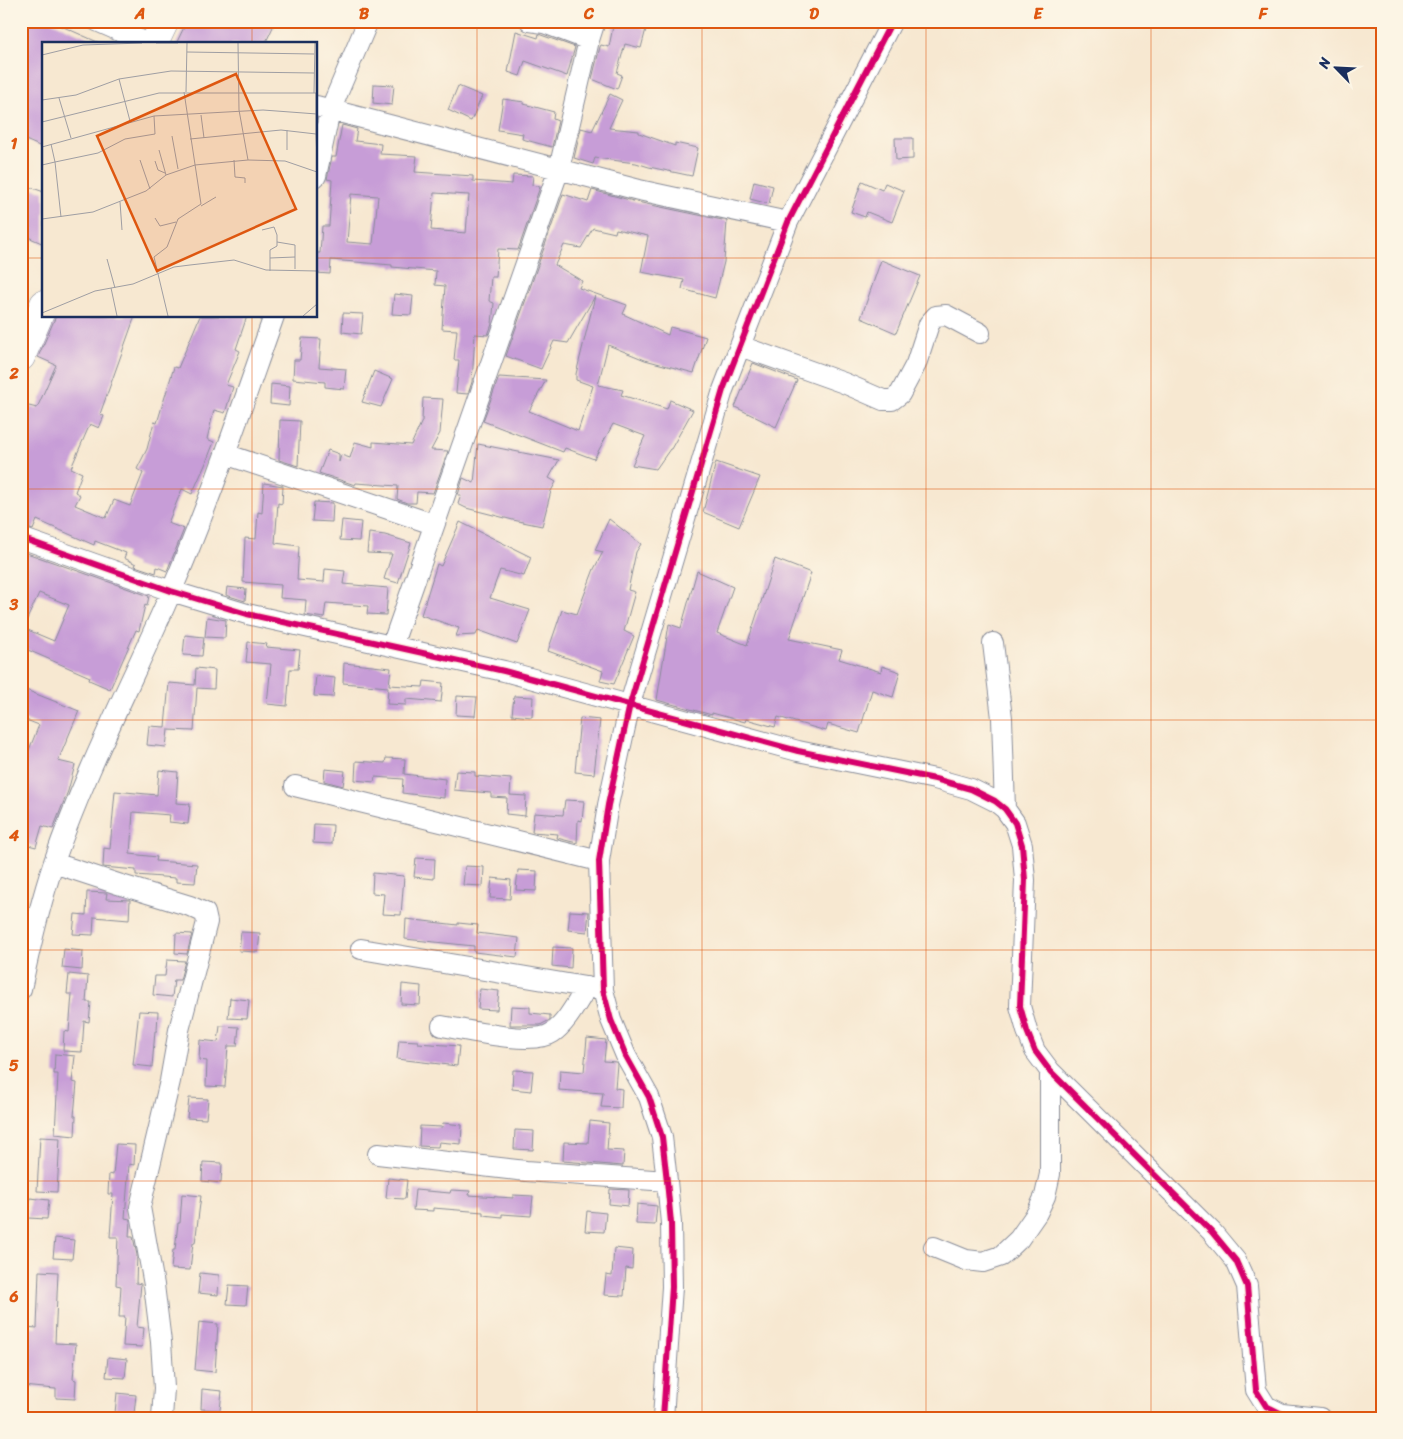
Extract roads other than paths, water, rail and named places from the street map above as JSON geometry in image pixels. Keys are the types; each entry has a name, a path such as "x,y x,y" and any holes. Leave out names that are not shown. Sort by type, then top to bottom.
{"main road":[{"path":"155,42 165,21"},
{"path":"21,357 42,309"}],"street":[{"path":"97,21 144,42"},
{"path":"318,157 323,108 368,21"},
{"path":"530,21 544,23 589,40"},
{"path":"392,646 433,524 559,169 595,21"},
{"path":"663,1418 672,1287 671,1223 662,1137 649,1097 626,1056 611,1020 595,989 598,861 630,704 674,561 723,390 788,222 892,21"},
{"path":"323,108 639,190 788,222"},
{"path":"740,346 844,383 882,400 892,400 900,394 916,364 929,324 936,316 946,315 980,333"},
{"path":"21,989 28,953 54,863 72,813 171,592 205,511 273,318"},
{"path":"226,454 433,524"},
{"path":"21,538 171,592 247,614 504,671 798,750 955,784 971,789 991,799 1004,809 1015,823 1022,845 1025,880 1020,1006 1035,1051 1050,1071 1212,1232 1236,1261 1247,1286 1256,1390 1266,1406 1282,1414 1320,1418"},
{"path":"993,643 1002,718 1004,809"},
{"path":"295,786 598,861"},
{"path":"54,863 190,906 205,913 207,922 180,1030 140,1207 154,1285 160,1342 164,1388 162,1418"},
{"path":"361,948 595,989"},
{"path":"442,1026 532,1039 551,1034 595,989"},
{"path":"934,1247 966,1260 983,1262 1001,1256 1019,1238 1037,1213 1045,1196 1050,1174 1050,1071"},
{"path":"378,1154 526,1171 667,1181"}]}
